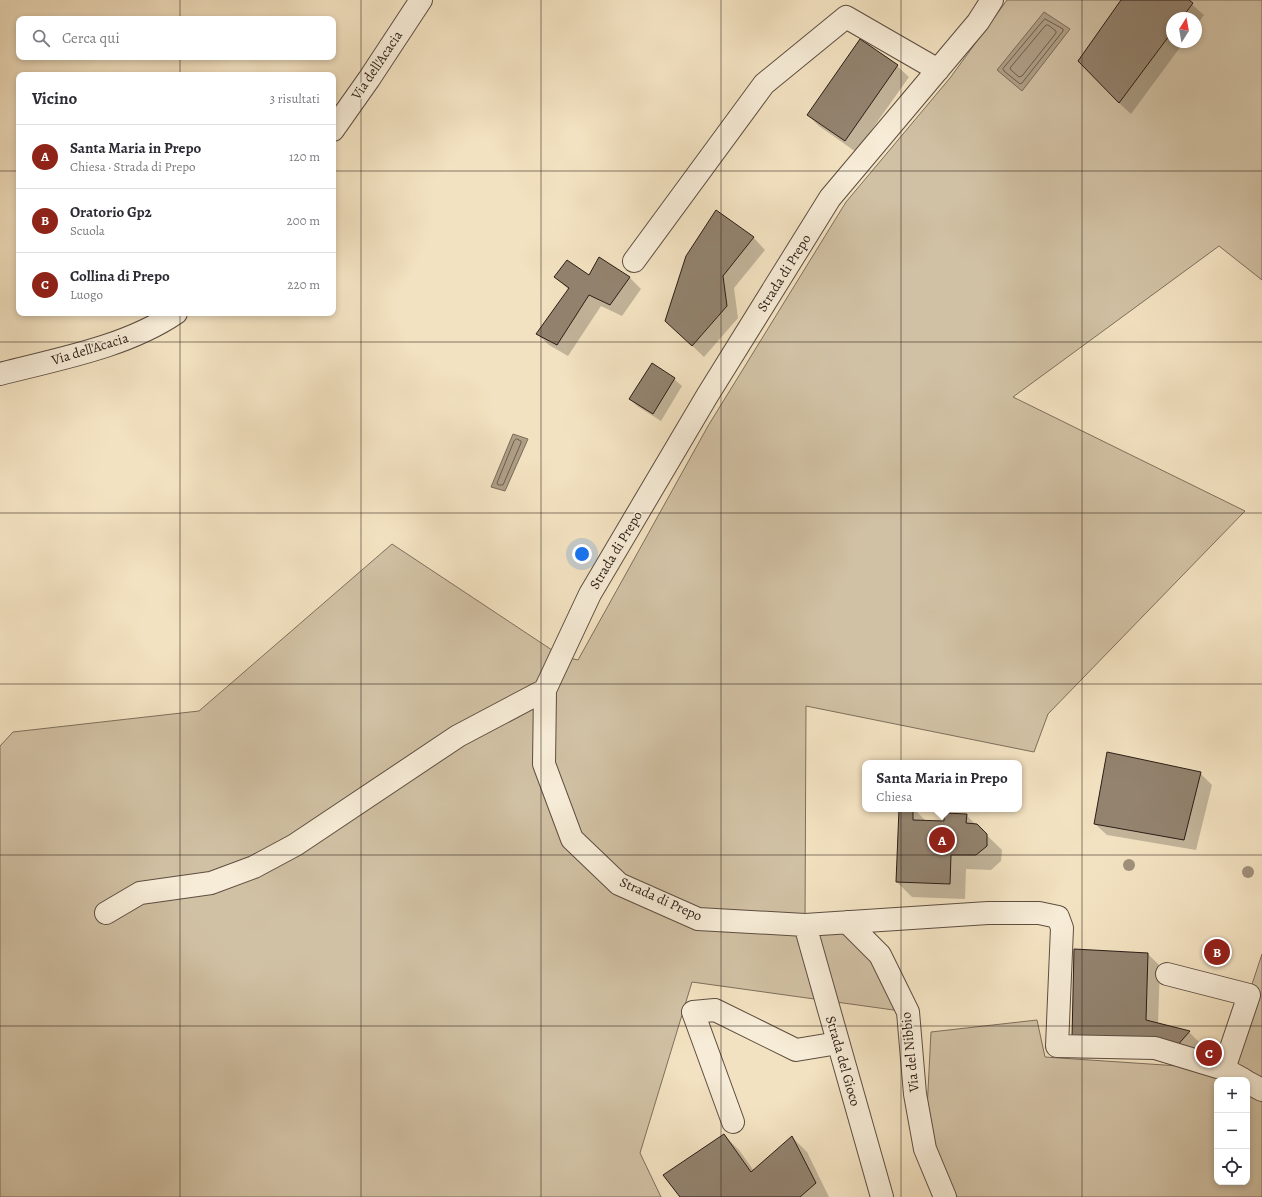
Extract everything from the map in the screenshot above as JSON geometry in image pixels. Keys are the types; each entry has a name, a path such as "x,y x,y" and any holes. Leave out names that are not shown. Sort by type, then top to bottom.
{"street":[{"name":"Via dell'Acacia","path":"336,126 421,0"},
{"name":"Strada di Prepo","path":"992,0 978,22 830,198 707,396 590,594 545,690 544,764 572,839 619,884 698,919 805,926 988,912 1039,913 1058,917 1062,928 1057,1046 1155,1048 1224,1069"},
{"path":"634,261 764,84 846,17 938,70"},
{"name":"Via dell'Acacia","path":"0,374 118,343 172,316"},
{"path":"106,913 140,893 211,883 254,868 295,845 458,736 545,690"},
{"name":"Via del Nibbio","path":"847,922 880,955 908,1012 915,1094 924,1149 945,1197"},
{"name":"Strada del Gioco","path":"805,926 882,1197"},
{"path":"1167,974 1249,995 1224,1069 1239,1077"},
{"path":"733,1122 693,1012 715,1010 796,1050 838,1043"},
{"path":"1250,1084 1262,1090"}],"shaded area":[{"path":"1007,0 1262,0 1262,280 1219,246 1013,397 1245,511 1048,714 1034,752 806,706 805,925 847,922 908,1012 692,982 640,1153 661,1197 0,1197 0,746 13,732 199,711 392,544 561,656 578,660 708,426 846,202 950,78"},
{"path":"1262,954 1262,1197 945,1197 925,1149 931,1032 1037,1020 1045,1057 1224,1069"}],"water":[{"path":"1044,12 1070,29 1022,91 997,70"},
{"path":"513,434 528,439 505,491 491,487"}],"building":[{"path":"1121,0 1189,0 1193,3 1186,12 1166,12 1166,40 1119,103 1078,61"},
{"path":"860,39 898,65 845,141 807,115"},
{"path":"716,210 754,237 723,276 727,306 692,346 665,321 686,256"},
{"path":"599,257 630,277 610,305 589,295 557,345 536,334 569,288 554,277 567,260 589,275"},
{"path":"652,363 675,378 653,414 629,399"},
{"path":"1107,752 1201,772 1184,840 1094,824"},
{"path":"899,812 913,812 913,820 944,821 944,813 967,814 966,823 977,824 987,834 987,846 976,855 951,855 950,884 896,882"},
{"path":"1074,949 1148,953 1146,1020 1190,1031 1176,1047 1072,1038"},
{"path":"724,1134 751,1172 792,1136 816,1183 800,1197 680,1197 663,1175"}],"place":[{"name":"Santa Maria in Prepo","path":"942,840"},
{"name":"Oratorio Gp2","path":"1217,952"},
{"name":"Collina di Prepo","path":"1209,1053"}]}
